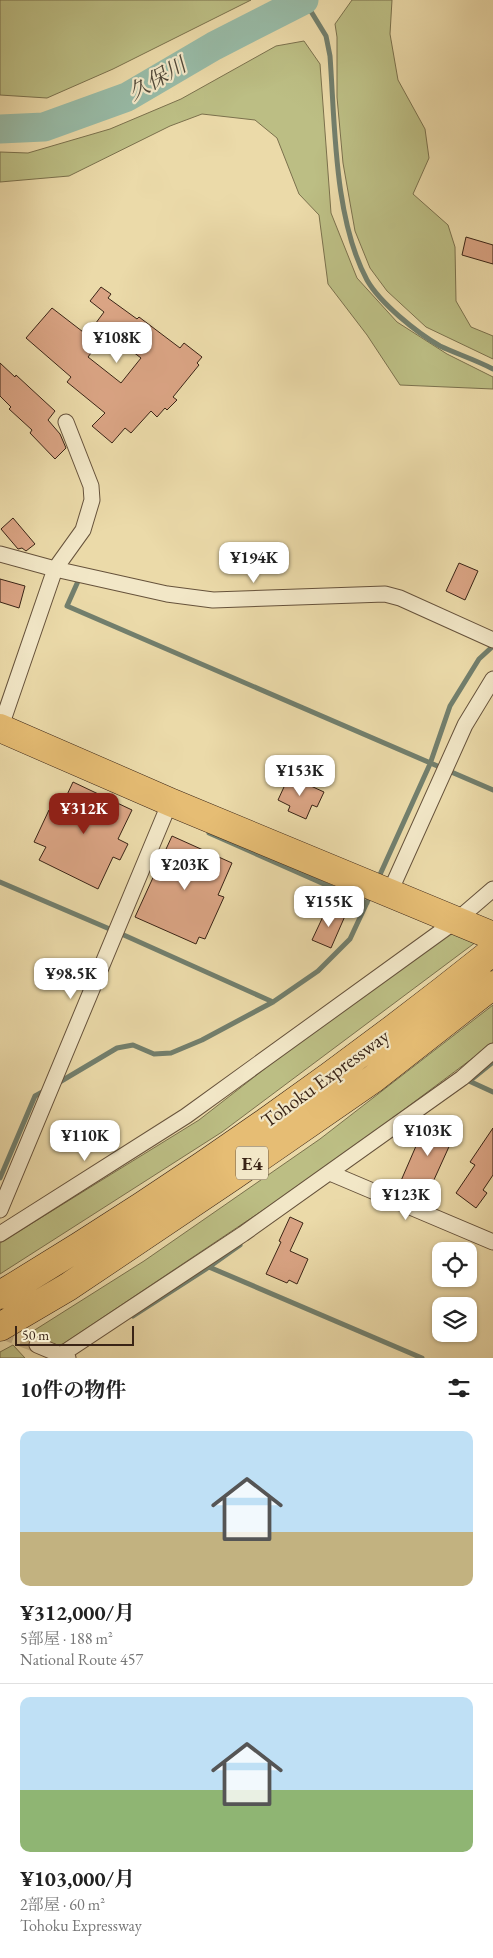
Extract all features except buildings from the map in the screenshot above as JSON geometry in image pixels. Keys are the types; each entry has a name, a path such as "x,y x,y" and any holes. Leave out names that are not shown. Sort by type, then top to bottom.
{"highway":[{"path":"0,729 389,894 457,920 490,948"},
{"name":"Tohoku Expressway","path":"0,1295 50,1265 218,1155 354,1058 490,948"},
{"name":"Tohoku Expressway","path":"0,1327 68,1286 233,1176 373,1079 493,985"}],"street":[{"path":"0,729 55,569 83,530 92,500 91,486 66,422"},
{"path":"0,554 55,569 168,594 213,600 385,594 400,598 493,640"},
{"path":"389,894 465,725 493,678"},
{"path":"0,1210 170,802"},
{"path":"0,1234 186,1116 457,920 493,888"},
{"path":"37,1345 61,1357 330,1173 462,1078 493,1051"},
{"path":"330,1173 493,1242"}],"green space":[{"path":"0,0 251,0 113,69 47,98 0,95"},
{"path":"352,0 392,0 390,34 398,80 425,129 429,158 413,194 448,225 455,247 456,301 471,327 493,336 493,359 426,327 387,291 370,268 355,231 343,163 337,97 337,37 335,24"},
{"path":"304,41 320,64 331,213 357,278 397,322 447,354 493,377 493,389 400,385 367,335 328,284 319,215 299,194 277,138 255,120 202,114 170,126 69,176 0,182 0,152 28,153 110,129 181,99 276,46"},
{"path":"455,932 480,939 222,1132 0,1274 0,1243 199,1120 431,939"},
{"path":"493,1005 493,1043 323,1170 63,1344 54,1346 30,1333 144,1261 320,1139"},
{"path":"13,1345 25,1358 0,1358 0,1352"}],"waterway":[{"path":"304,0 326,36 330,56 335,141 342,200 356,256 367,280 390,308 421,333 440,346 493,369"},
{"name":"久保川","path":"0,129 44,127 127,97 214,46 304,0"},
{"path":"76,578 79,579 67,606 493,790"},
{"path":"378,879 430,764 450,706 479,659 493,646"},
{"path":"209,833 367,903"},
{"path":"0,882 273,1002"},
{"path":"58,1083 117,1048 133,1045 154,1054 171,1053 202,1040 273,1002 318,971 350,939 371,894"},
{"path":"472,1079 493,1062"},
{"path":"469,1081 493,1092"},
{"path":"0,1178 35,1096 46,1090"},
{"path":"209,1267 240,1245"},
{"path":"133,1316 209,1267 422,1358"}],"tunnel":[{"path":"0,1331 37,1345"}]}
